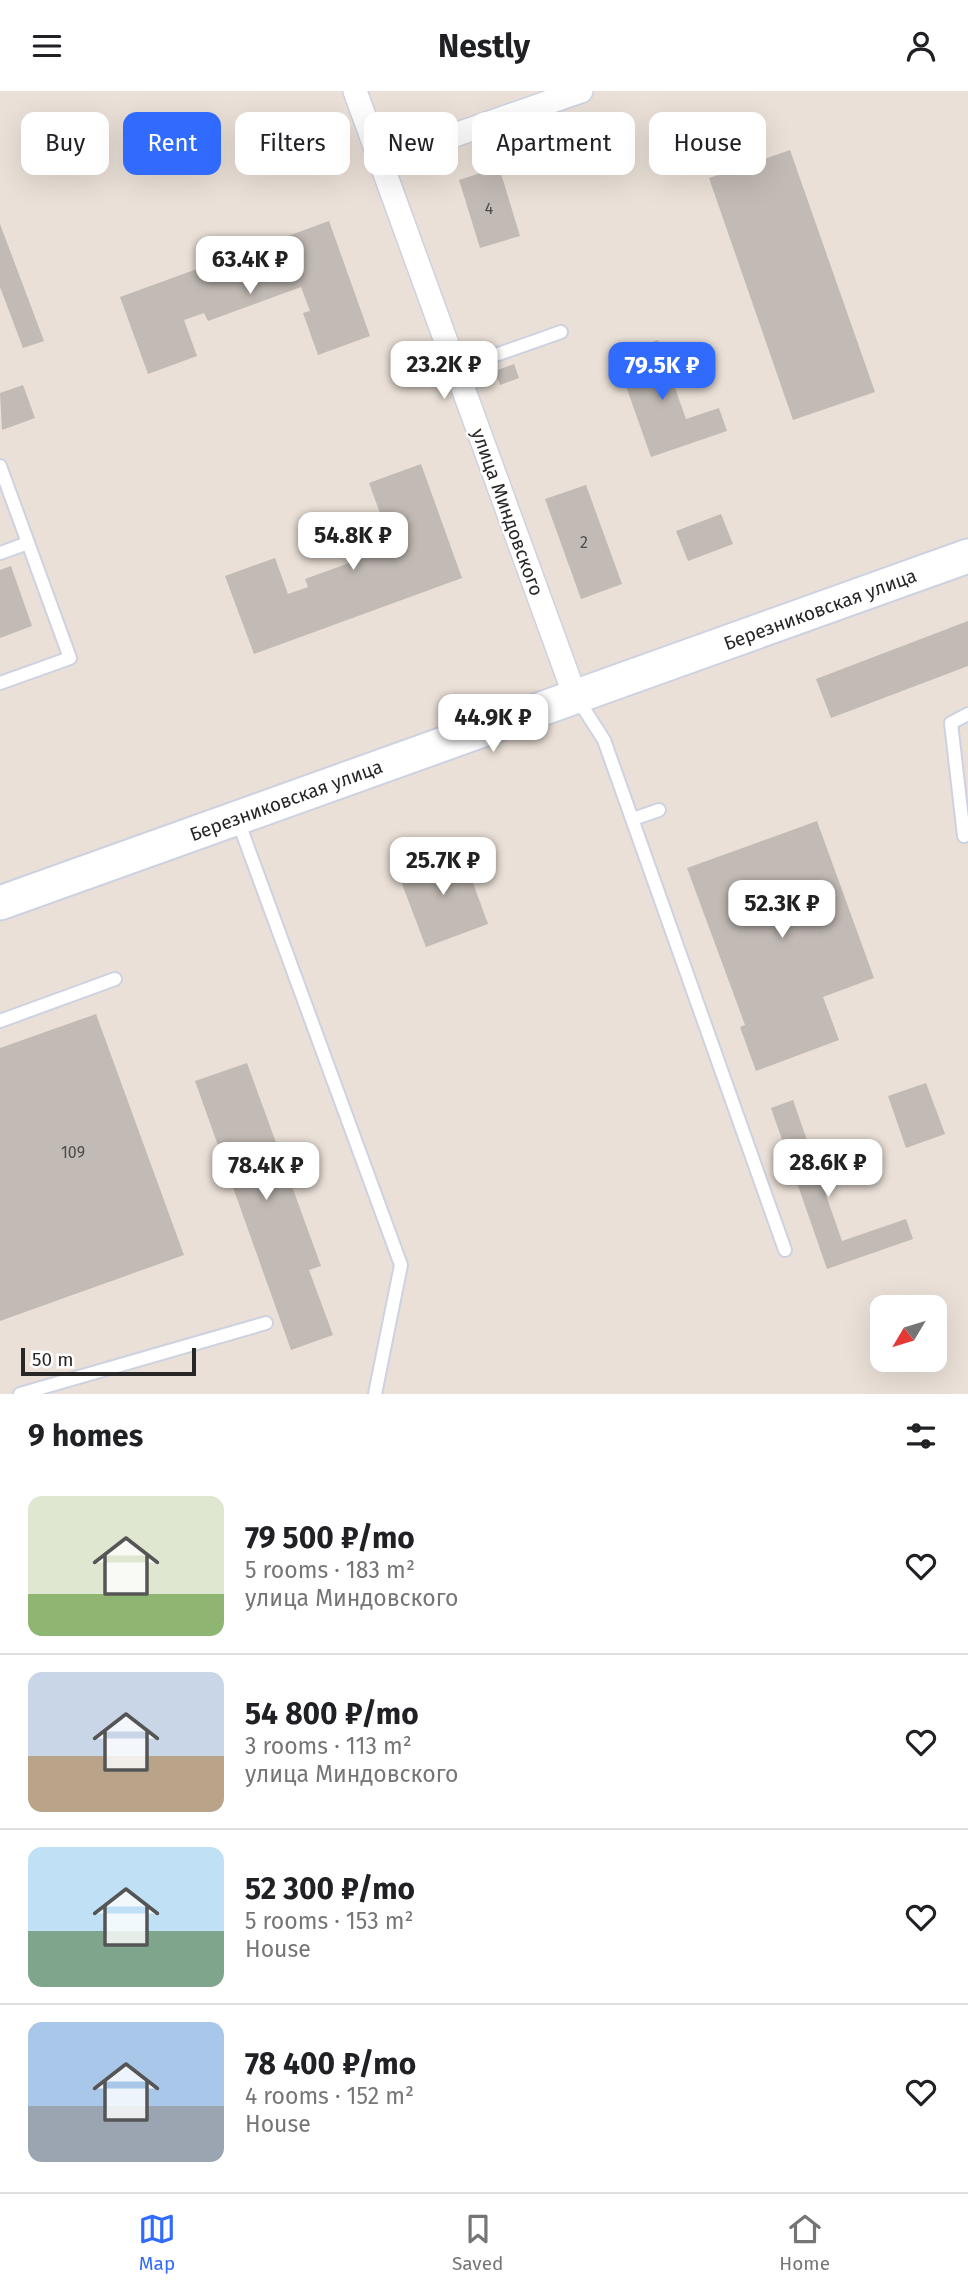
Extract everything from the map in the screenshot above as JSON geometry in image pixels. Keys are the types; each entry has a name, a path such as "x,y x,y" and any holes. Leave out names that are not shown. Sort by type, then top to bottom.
{"street":[{"name":"улица Миндовского","path":"355,91 364,116"},
{"path":"458,134 581,91"},
{"name":"улица Миндовского","path":"385,175 575,696"},
{"name":"Березниковская улица","path":"0,903 968,556"}],"lane":[{"path":"456,369 561,332"},
{"path":"0,466 70,657 0,683"},
{"path":"0,554 28,543"},
{"path":"575,696 604,740 785,1250"},
{"path":"964,836 951,723 968,714"},
{"path":"633,819 659,810"},
{"path":"237,817 401,1265 375,1394"},
{"path":"0,1021 115,979"},
{"path":"20,1394 266,1323"}],"building":[{"path":"790,150 875,392 793,420 709,178 718,175 766,175 766,158"},
{"path":"474,175 501,175 520,236 480,248 459,180"},
{"path":"329,221 370,336 318,355 303,313 310,311 301,287 208,321 204,313 184,320 197,356 148,374 120,297"},
{"path":"0,224 44,341 23,348 0,287"},
{"path":"658,340 686,419 719,408 727,431 651,457 615,355"},
{"path":"514,364 519,378 500,385 495,371"},
{"path":"23,385 35,418 2,430 0,393"},
{"path":"421,464 462,578 254,654 225,576 275,558 288,594 308,587 305,579 399,545 391,522 384,524 369,483"},
{"path":"586,485 622,584 581,599 545,499"},
{"path":"721,514 733,544 688,561 676,531"},
{"path":"11,566 32,626 0,638 0,570"},
{"path":"968,621 968,666 831,718 816,679"},
{"path":"817,821 874,978 823,997 839,1040 756,1071 740,1027 745,1025 687,868"},
{"path":"460,847 488,924 426,947 397,871"},
{"path":"96,1014 184,1255 0,1321 0,1048"},
{"path":"247,1063 321,1266 309,1270 333,1335 291,1350 195,1081"},
{"path":"926,1083 945,1134 906,1148 888,1096"},
{"path":"793,1100 842,1241 906,1219 913,1239 827,1269 771,1108"}]}
